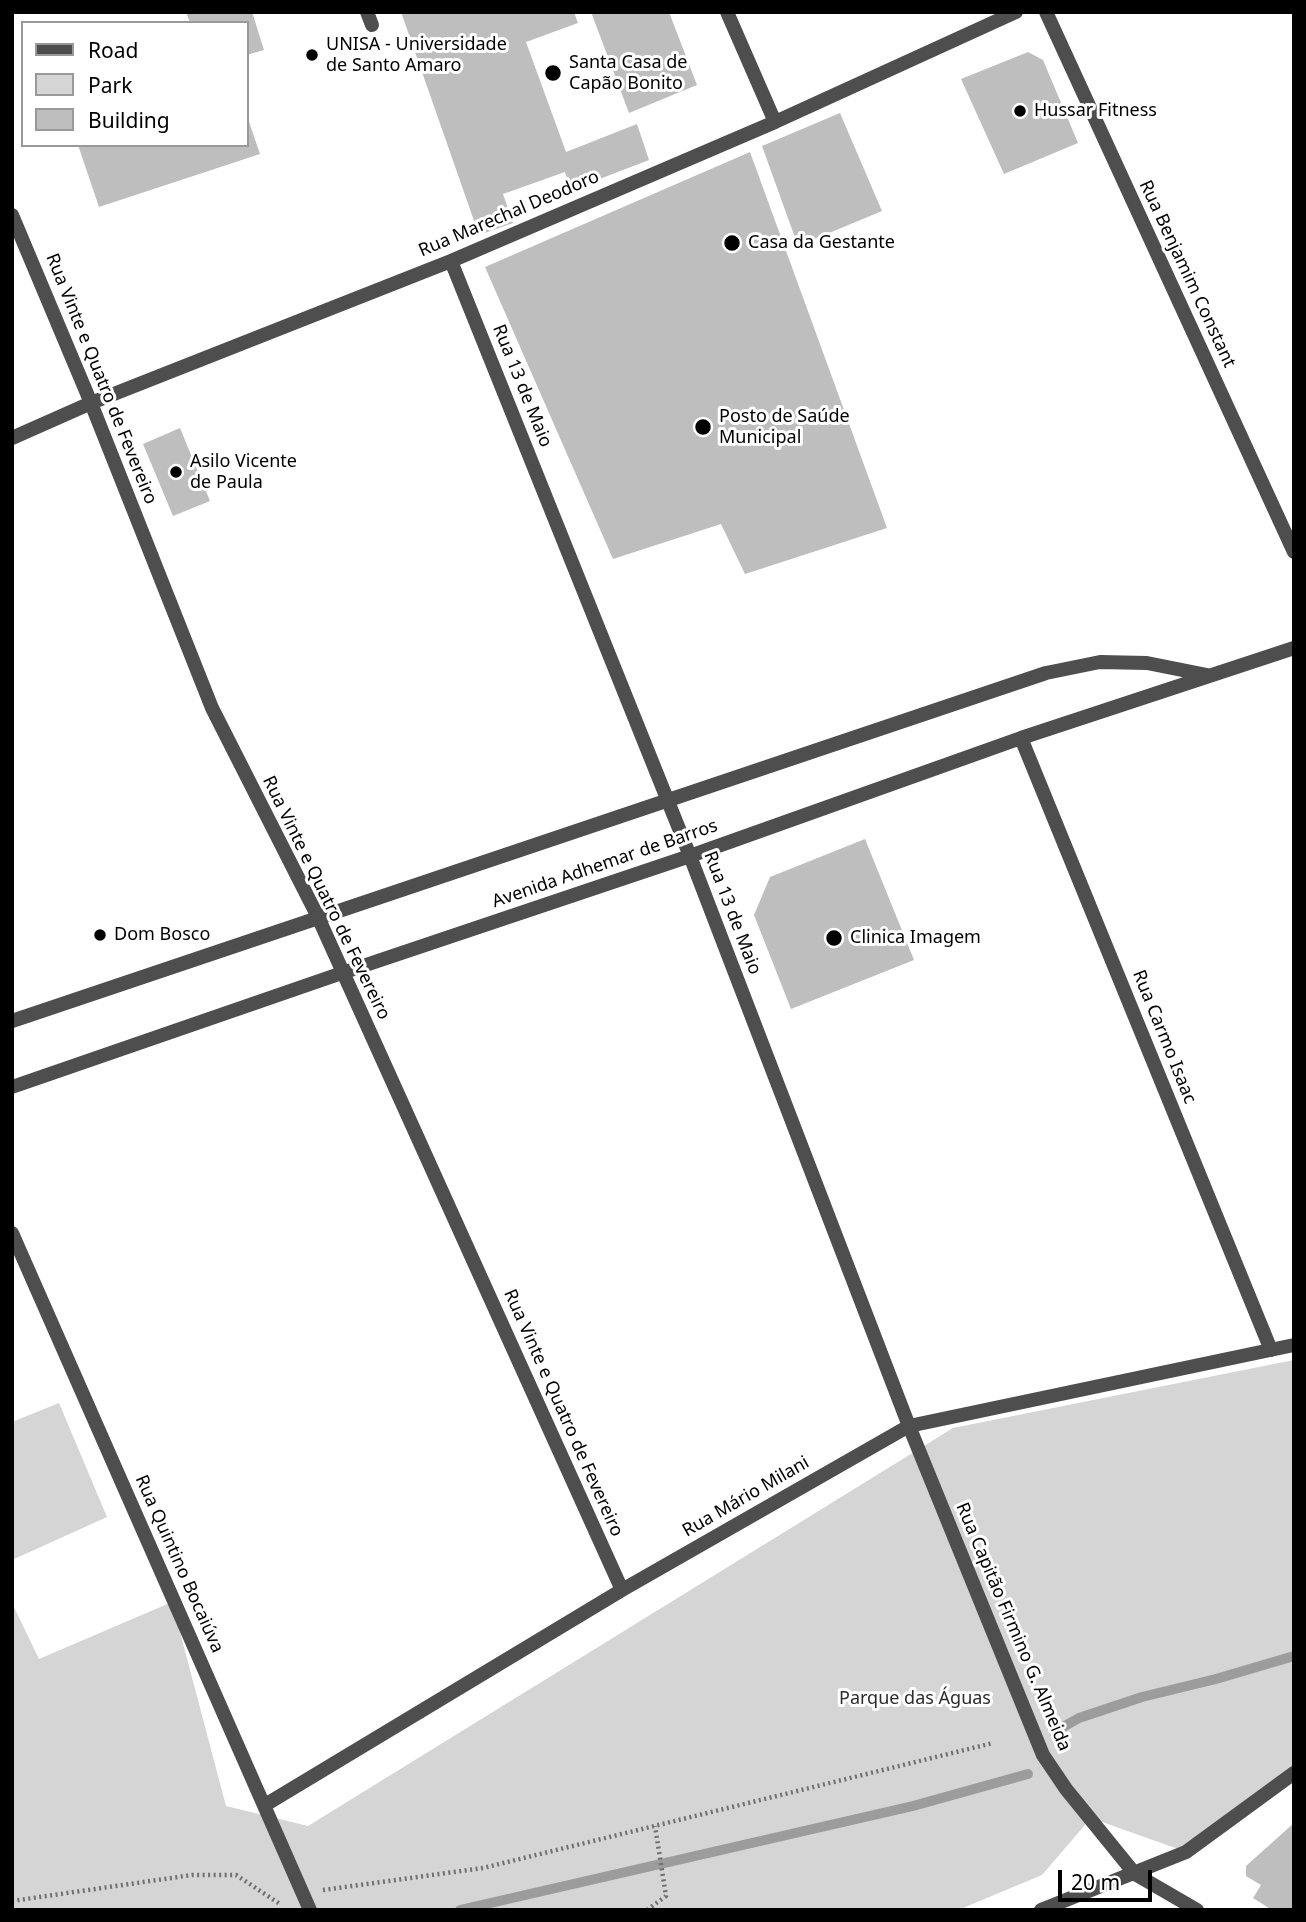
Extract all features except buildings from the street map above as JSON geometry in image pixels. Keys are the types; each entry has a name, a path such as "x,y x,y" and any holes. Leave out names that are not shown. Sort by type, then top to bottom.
{"street":[{"path":"727,12 775,122"},
{"name":"Rua Marechal Deodoro","path":"12,438 91,403 451,261 775,122 1016,12"},
{"name":"Rua Benjamim Constant","path":"1046,12 1294,552"},
{"name":"Rua Vinte e Quatro de Fevereiro","path":"12,215 91,403 212,708 318,917 622,1590"},
{"name":"Rua 13 de Maio","path":"451,261 690,856 909,1426"},
{"name":"Avenida Adhemar de Barros","path":"12,1087 342,972 690,856 1021,738 1294,648"},
{"path":"12,1021 1046,673 1100,662 1147,663 1209,676"},
{"name":"Rua Carmo Isaac","path":"1021,738 1271,1350"},
{"name":"Rua Quintino Bocaiúva","path":"12,1233 310,1910"},
{"name":"Rua Mário Milani","path":"265,1805 622,1590 909,1426 1294,1345"},
{"name":"Rua Capitão Firmino G. Almeida","path":"909,1426 1043,1755 1135,1874 1197,1910"},
{"path":"1041,1910 1186,1852 1294,1773"}],"path":[{"path":"302,1893 483,1868 993,1743"},
{"path":"646,1910 666,1896 655,1826"},
{"path":"12,1901 192,1875 236,1875 279,1902 283,1910"}],"green space":[{"name":"Parque das Águas","path":"1294,1360 1294,1770 1178,1849 1091,1818 1042,1875 958,1910 12,1910 12,1603 39,1659 172,1602 226,1806 308,1826 953,1428"},
{"path":"59,1403 107,1517 12,1560 12,1422"}],"waterway":[{"path":"1054,1732 1079,1718 1142,1697 1294,1656"},
{"path":"460,1910 913,1806 1028,1774"}],"place":[{"name":"UNISA - Universidade de Santo Amaro","path":"312,55"},
{"name":"Santa Casa de Capão Bonito","path":"553,73"},
{"name":"Hussar Fitness","path":"1020,111"},
{"name":"Casa da Gestante","path":"732,243"},
{"name":"Posto de Saúde Municipal","path":"703,427"},
{"name":"Asilo Vicente de Paula","path":"176,472"},
{"name":"Dom Bosco","path":"100,935"},
{"name":"Clinica Imagem","path":"834,938"}]}
